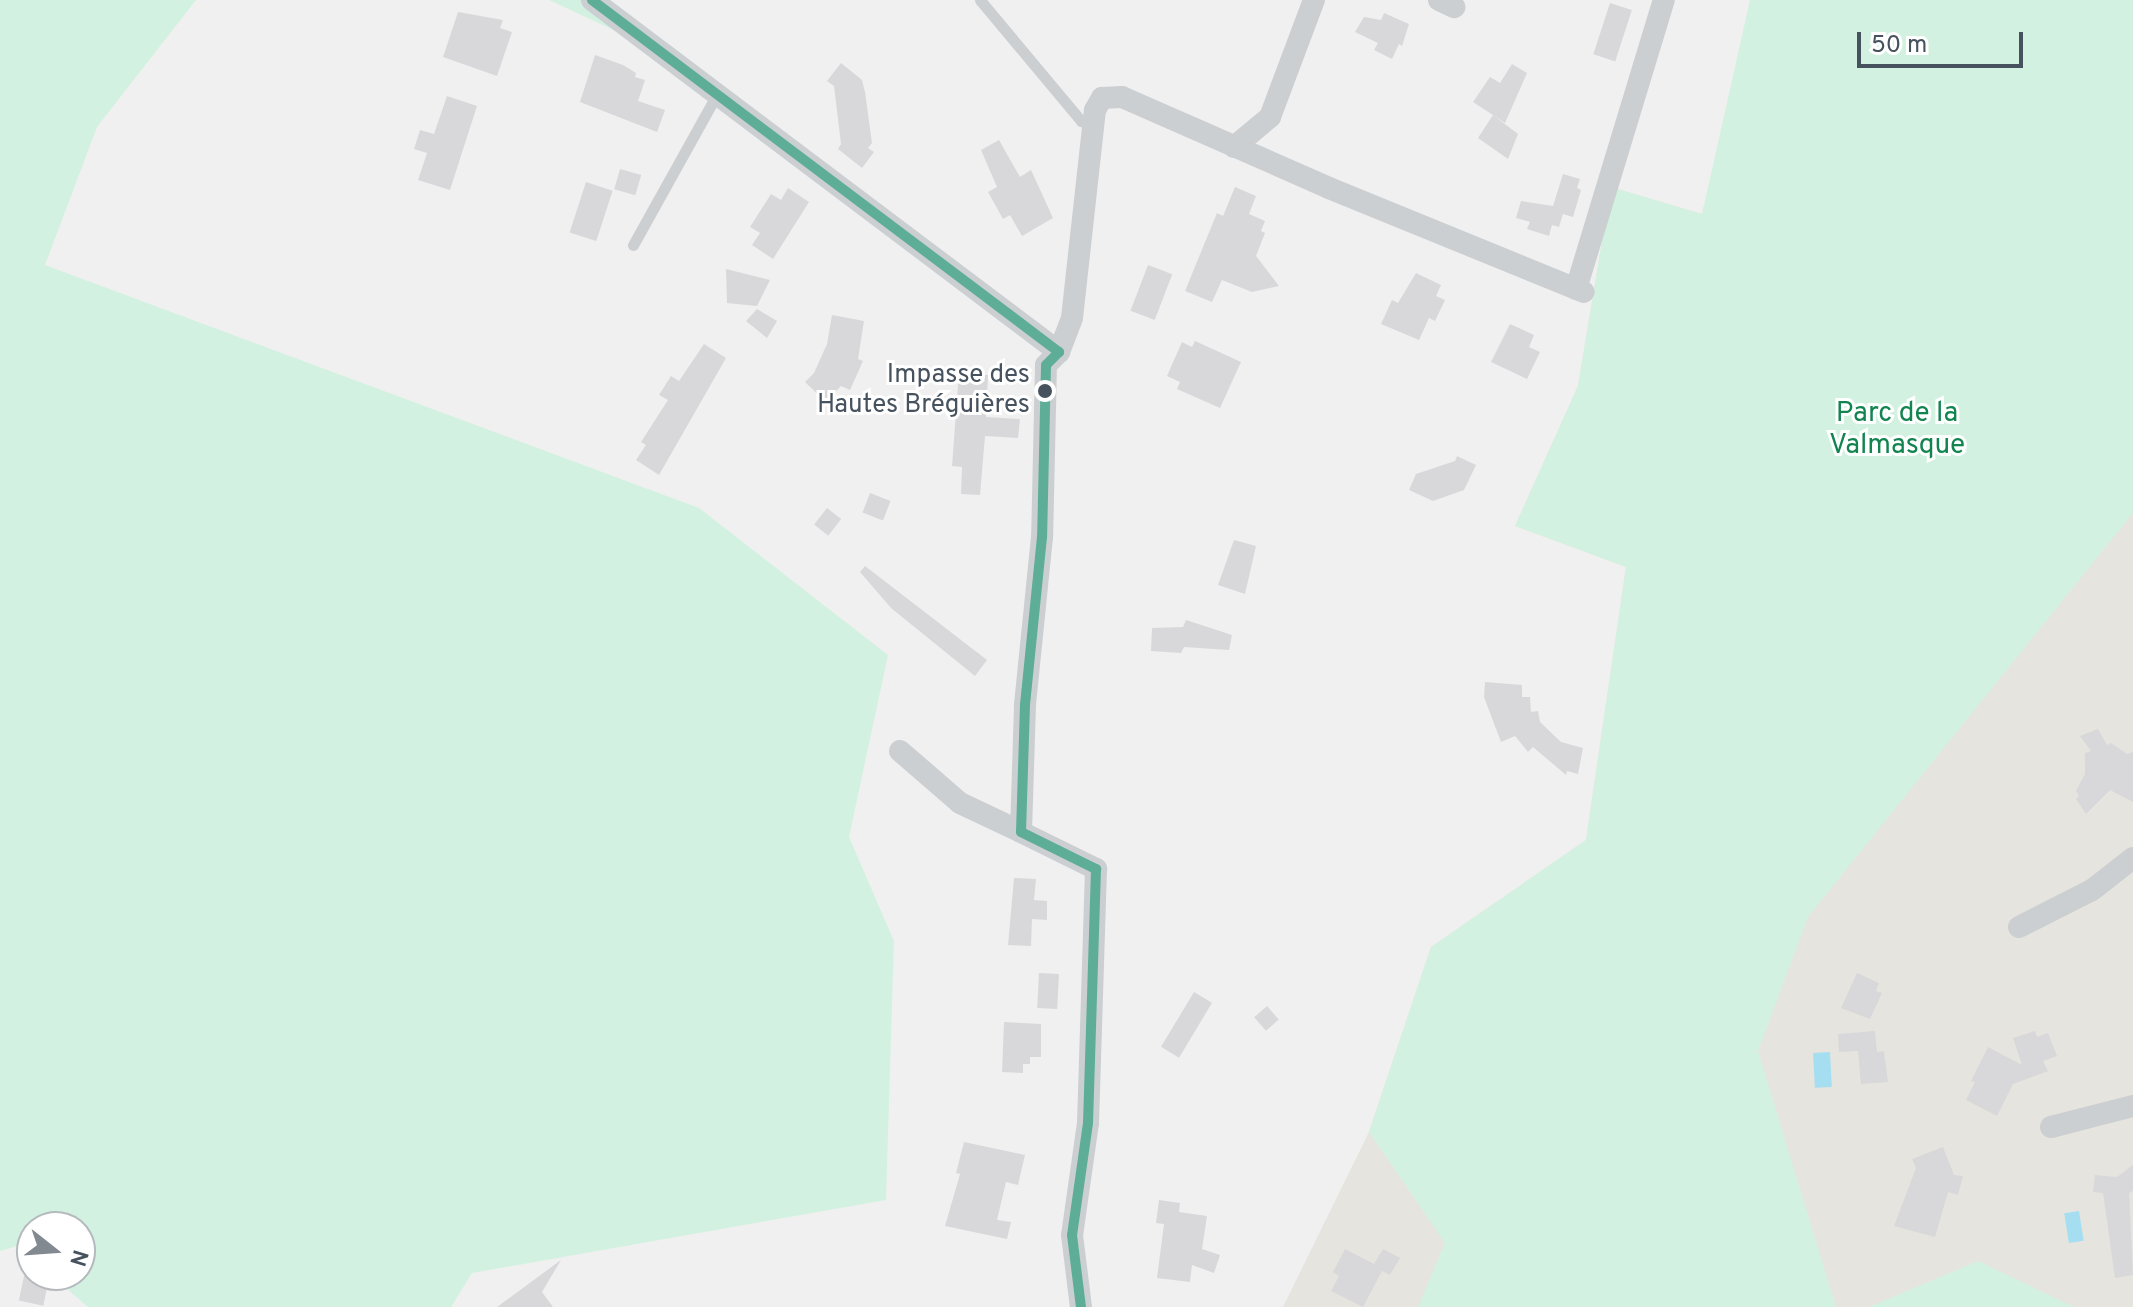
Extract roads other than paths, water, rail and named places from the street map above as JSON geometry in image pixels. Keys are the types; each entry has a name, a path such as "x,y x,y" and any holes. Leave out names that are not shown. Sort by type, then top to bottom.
{"street":[{"path":"592,0 1059,352"},
{"path":"1234,147 1270,117 1314,0"},
{"path":"1021,832 1025,705 1042,537 1046,365 1059,352 1072,318 1095,110 1102,98 1122,97 1580,291 1664,0"},
{"path":"900,751 960,803 1096,869 1088,1123 1072,1235 1081,1307"},
{"path":"2019,927 2092,890 2133,858"},
{"path":"2051,1127 2133,1106"}],"lane":[{"path":"980,0 1081,121 1094,124"},
{"path":"633,245 717,94"}],"water":[{"path":"1830,1052 1832,1087 1815,1088 1813,1053"},
{"path":"2079,1211 2084,1241 2069,1243 2064,1213"}],"place":[{"name":"Impasse des Hautes Bréguières","path":"1045,391"}],"park label":[{"name":"Parc de la Valmasque","path":"1897,430"}]}
